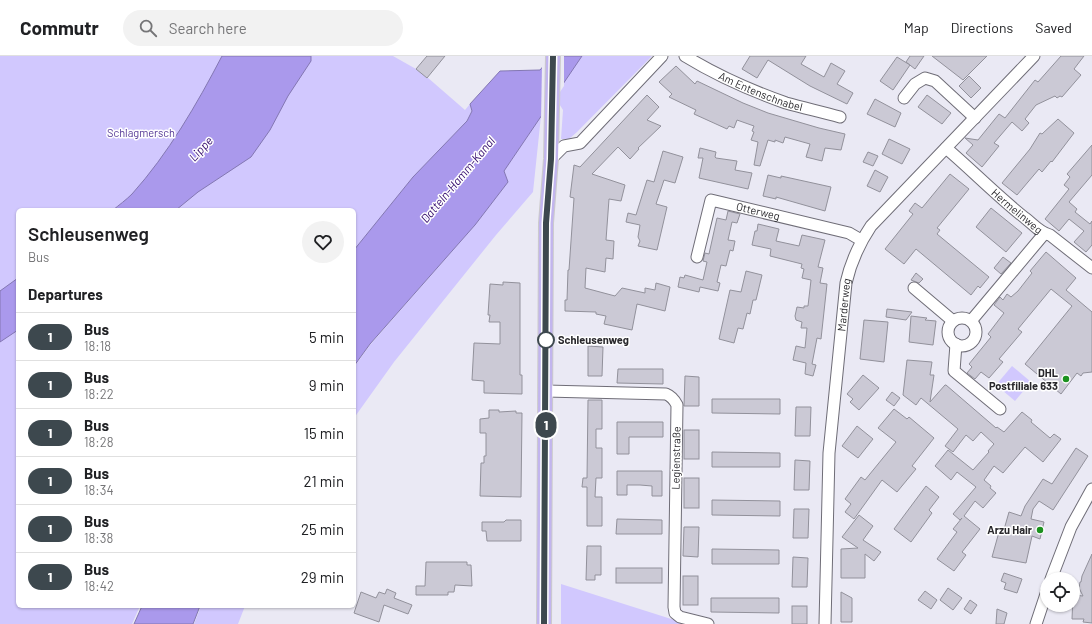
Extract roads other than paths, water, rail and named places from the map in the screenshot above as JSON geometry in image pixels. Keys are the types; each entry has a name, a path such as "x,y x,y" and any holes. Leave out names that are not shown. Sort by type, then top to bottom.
{"main road":[{"path":"544,624 546,223 551,159 553,56"}],"street":[{"path":"551,159 564,146 580,143 662,56"},
{"name":"Am Entenschnabel","path":"685,56 698,64 753,90 787,103 840,117"},
{"name":"Marderweg","path":"825,624 829,453 846,283 851,263 861,240 872,226 1034,56"},
{"path":"904,98 915,84 925,78 935,81 975,118"},
{"name":"Hermelinweg","path":"946,148 982,179 989,188 1044,234 1050,235 1092,268"},
{"name":"Otterweg","path":"697,257 711,200 849,233 861,240"},
{"path":"971,321 1044,234"},
{"path":"914,288 953,321"},
{"path":"959,318 964,318 971,321 975,327 975,337 971,343 966,346 960,346 951,340 948,336 949,326 953,321 959,318"},
{"path":"956,344 954,372 1000,409"},
{"name":"Legienstraße","path":"546,391 666,394 675,400 674,607 676,613 680,616 708,624"},
{"path":"1054,572 1071,527 1092,489"},
{"path":"1036,624 1040,612"}],"water":[{"name":"Lippe","path":"222,56 311,56 311,61 288,96 270,130 251,157 198,192 178,208 115,208 132,194 158,162 181,128"},
{"name":"Datteln-Hamm-Kanal","path":"552,56 582,56 504,171 508,182 475,225 370,344 356,363 356,248 413,177 467,121 472,111 470,104 500,71 540,70"},
{"path":"16,279 16,331 0,342 0,291"},
{"path":"141,608 199,608 193,624 134,624"}],"place":[{"name":"Schleusenweg","path":"546,340"},
{"name":"DHL Postfiliale 633","path":"1066,379"},
{"name":"Arzu Hair","path":"1040,530"}],"park label":[{"name":"Schlagmersch","path":"141,133"}]}
